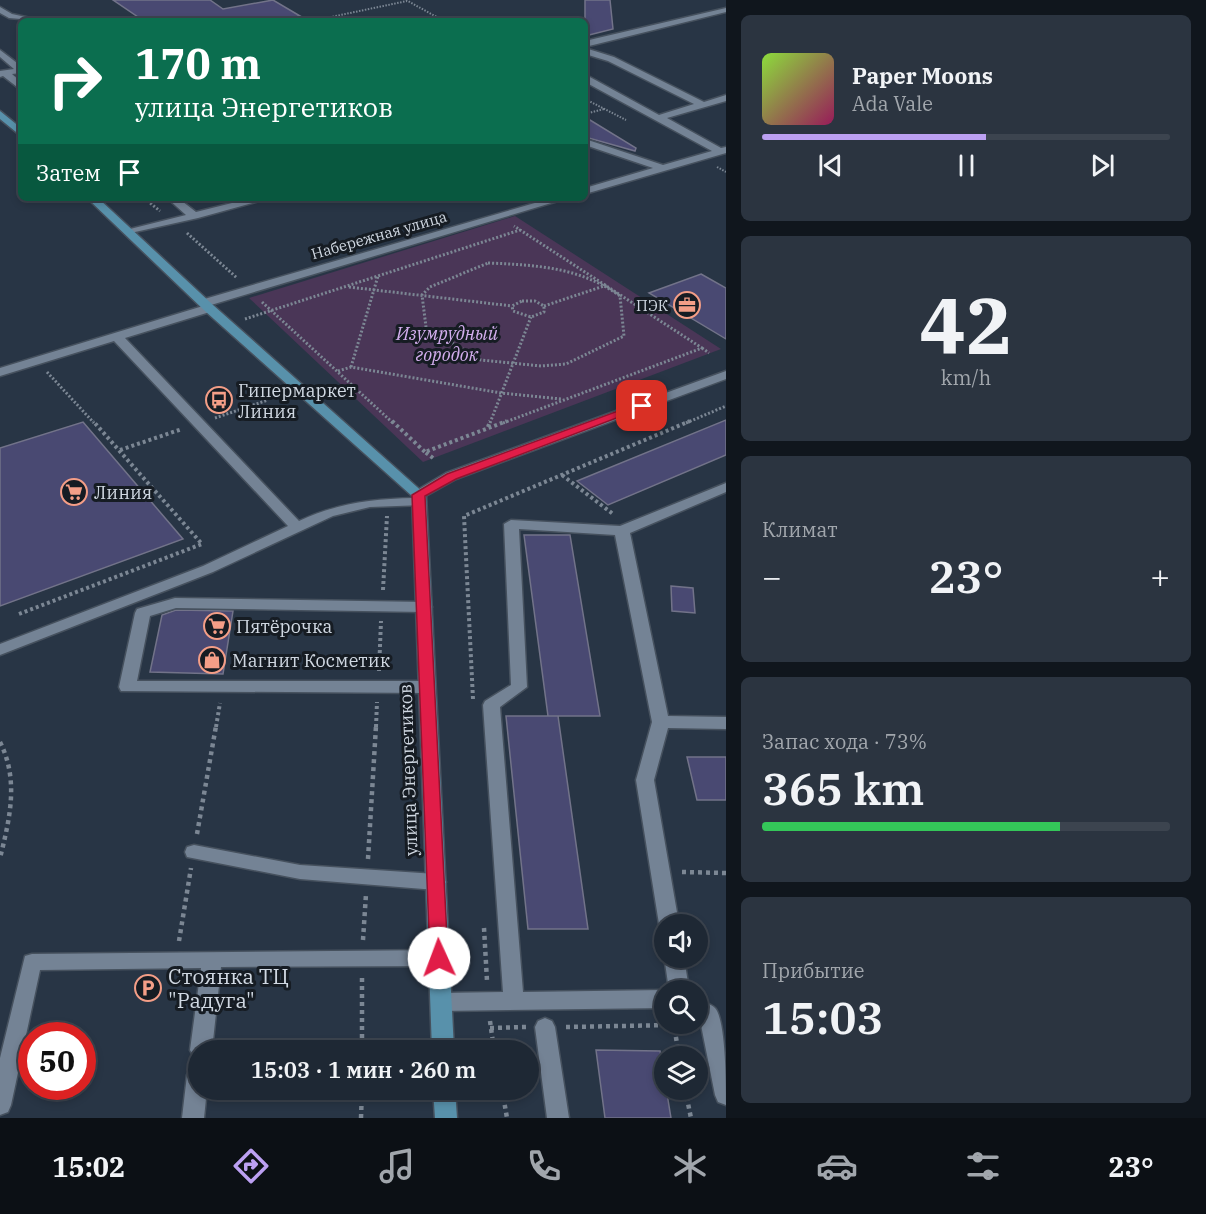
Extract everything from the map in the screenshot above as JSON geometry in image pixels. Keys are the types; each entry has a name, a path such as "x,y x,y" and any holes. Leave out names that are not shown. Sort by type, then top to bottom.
{"main road":[{"path":"0,114 18,130"},
{"path":"95,201 207,306 419,498"},
{"name":"улица Энергетиков","path":"419,498 443,1040"},
{"path":"445,1100 446,1118"}],"street":[{"path":"0,9 9,16 21,18"},
{"path":"588,43 726,10"},
{"path":"588,52 611,59 704,105"},
{"path":"0,53 18,68"},
{"path":"2,74 18,71"},
{"path":"2,74 18,85"},
{"path":"588,80 724,151"},
{"path":"658,118 726,98"},
{"path":"588,143 663,168"},
{"path":"588,190 724,151"},
{"path":"176,201 194,216"},
{"path":"130,232 253,201"},
{"name":"Набережная улица","path":"0,372 116,336 250,290 552,201"},
{"path":"116,336 297,527"},
{"path":"0,650 208,569 328,513 370,503 419,498 452,476 726,375"},
{"path":"514,1001 491,705 519,687 511,524 626,529 726,487"},
{"path":"626,529 661,722 645,780 667,914"},
{"path":"424,607 175,603 143,613 127,687 427,687"},
{"path":"661,722 726,723"},
{"path":"194,852 300,872 436,882"},
{"path":"0,1106 32,962 439,958"},
{"path":"202,1040 212,959"},
{"path":"441,1002 654,999"},
{"path":"708,1014 726,1095"},
{"path":"545,1027 558,1118"},
{"path":"193,1118 195,1100"}],"path":[{"path":"325,18 406,0 439,18"},
{"path":"588,113 604,109"},
{"path":"148,201 250,290 433,458"},
{"path":"508,223 710,353"},
{"path":"272,310 521,230"},
{"path":"488,263 564,267 607,285 620,296 624,336 566,364 541,366 481,360 426,327 423,295 430,287 488,263"},
{"path":"351,367 378,276"},
{"path":"346,286 512,306 522,301 531,301 544,306 607,285"},
{"path":"512,306 513,311 522,316 531,316 544,312 544,306"},
{"path":"488,428 531,316"},
{"path":"425,452 702,348"},
{"path":"19,614 202,544 120,450 36,361"},
{"path":"338,371 351,367 501,393 564,399"},
{"path":"561,475 626,529"},
{"path":"362,1040 362,958 387,520 385,502"},
{"path":"176,959 223,687"},
{"path":"0,742 8,755 13,806 0,858"},
{"path":"660,872 726,873"},
{"path":"490,1028 674,1026 677,1046"},
{"path":"361,1118 362,1100"},
{"path":"504,1100 507,1118"},
{"path":"687,1100 691,1118"}],"green space":[{"name":"Изумрудный городок","path":"515,216 721,349 423,462 249,298"}],"building":[{"path":"113,0 210,0 223,9 273,0 300,16 290,18 140,18"},
{"path":"585,0 610,0 613,29 588,35 588,18 585,18"},
{"path":"588,119 636,148 635,151 588,138"},
{"path":"701,274 726,288 726,339 649,293"},
{"path":"726,420 726,455 608,505 577,481"},
{"path":"83,422 183,539 0,606 0,448"},
{"path":"524,535 570,535 600,716 548,716"},
{"path":"671,586 693,588 695,613 672,611"},
{"path":"176,610 233,611 223,674 150,672 162,615"},
{"path":"506,716 558,716 588,929 528,929"},
{"path":"687,757 726,757 726,800 697,800"},
{"path":"596,1050 654,1051 654,1100 668,1100 671,1118 605,1118"}],"place":[{"name":"ПЭК","path":"687,305"},
{"name":"Гипермаркет Линия","path":"219,400"},
{"name":"Линия","path":"74,492"},
{"name":"Пятёрочка","path":"217,626"},
{"name":"Магнит Косметик","path":"212,660"},
{"name":"Стоянка ТЦ \"Радуга\"","path":"148,988"}],"route":[{"path":"439,958 419,495 452,476 642,406"}]}
